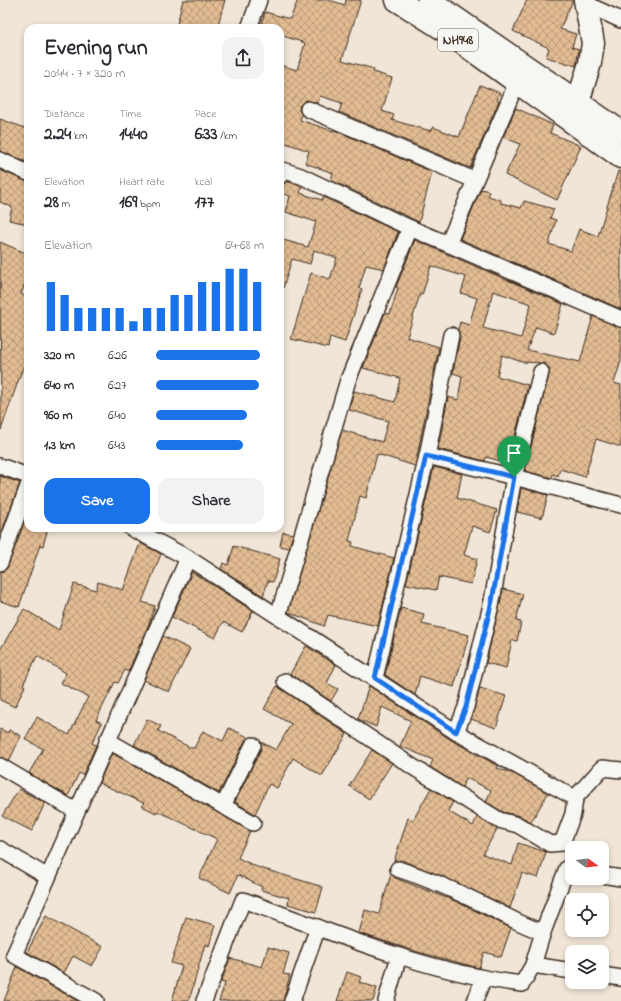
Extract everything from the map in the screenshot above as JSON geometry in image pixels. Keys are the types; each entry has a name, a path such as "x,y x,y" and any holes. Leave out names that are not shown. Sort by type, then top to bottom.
{"main road":[{"name":"NH948","path":"397,0 443,29 621,157"},
{"name":"NH948","path":"429,0 621,132"},
{"path":"578,102 590,63 593,44 586,1"}],"street":[{"path":"250,24 259,0"},
{"path":"586,1 621,20"},
{"path":"448,244 517,82"},
{"path":"308,109 474,180"},
{"path":"0,160 24,171"},
{"path":"284,171 301,176 410,228 621,319"},
{"path":"278,616 348,380 410,228"},
{"path":"375,678 426,456 451,335"},
{"path":"456,732 466,707 492,601 514,477 541,372"},
{"path":"426,456 621,505"},
{"path":"0,466 24,475"},
{"path":"0,563 24,497"},
{"path":"139,532 188,558 456,732 575,798"},
{"path":"96,1001 14,955 188,558"},
{"path":"285,681 407,763 499,820 518,825 550,844 562,843 573,814 575,798 602,768 621,770"},
{"path":"107,740 253,823"},
{"path":"223,806 253,745"},
{"path":"0,766 76,811"},
{"path":"0,848 48,877"},
{"path":"398,869 431,879 492,910 543,932"},
{"path":"204,1001 243,900 399,956 483,979 522,984 533,964 543,932 565,873"},
{"path":"609,876 621,878"},
{"path":"292,1001 318,927"},
{"path":"386,1001 399,956"},
{"path":"533,964 565,969"},
{"path":"609,976 621,978"},
{"path":"475,1001 483,979"}],"building":[{"path":"183,0 225,0 218,24 177,24"},
{"path":"298,0 329,0 345,5 346,0 361,0 342,60 374,69 373,72 392,78 382,111 394,115 392,120 431,131 433,127 459,137 480,85 500,93 497,100 499,101 470,168 339,112 342,103 320,96 318,103 306,100 300,105 299,110 302,115 300,120 333,131 334,130 432,172 419,222 331,180 333,173 305,163 309,151 284,142 284,66 297,70 305,43 284,36 284,24 261,24 265,12 290,19"},
{"path":"527,0 573,0 560,29 576,34 572,47 579,49 576,66 546,57 549,48 513,31"},
{"path":"516,108 553,125 550,133 581,146 557,200 505,175 520,144 503,137"},
{"path":"0,119 24,128 24,161 0,151"},
{"path":"0,170 24,180 24,223 9,220 12,207 0,202"},
{"path":"618,171 621,171 621,309 460,239 481,189 489,191 488,196 501,200 501,203 521,208 524,201 554,209 550,218 556,220 549,244 571,251 579,229 598,236"},
{"path":"287,181 302,187 300,193 322,200 323,197 398,232 384,269 366,265 359,288 362,289 345,342 330,337 328,348 291,339 311,273 330,279 337,258 314,250 310,264 292,259 284,285 284,240 308,247 316,222 286,212 290,196 284,194 284,184"},
{"path":"415,240 563,304 554,333 536,327 527,350 580,362 593,316 621,328 621,361 614,383 621,385 621,447 596,439 585,477 560,469 558,476 553,474 552,478 525,471 550,370 544,363 522,362 502,355 497,376 528,385 508,463 486,457 485,461 438,449 448,397 458,400 462,376 453,373 460,337 458,330 460,322 469,325 477,298 461,293 466,277 431,266 422,295 420,294 407,337 439,347 415,466 377,454 366,498 360,496 349,541 353,542 352,546 394,558 378,626 328,615 324,626 288,612 342,430 382,442 388,421 349,410 354,391 395,402 400,378 363,368 385,313 390,314 398,288 396,287","holes":["493,291 531,304 521,338 483,328"]},
{"path":"0,242 24,252 24,286 21,294 24,296 24,364 1,430"},
{"path":"434,467 462,474 457,498 497,510 490,532 472,526 464,555 477,559 471,584 439,577 436,590 406,584"},
{"path":"0,476 20,483 0,537"},
{"path":"521,488 548,495 542,518 517,512"},
{"path":"24,523 24,532 47,532 43,546 40,545 19,607 0,601 0,572 5,570 8,566"},
{"path":"283,532 293,534 289,548 280,546"},
{"path":"140,543 161,554 142,602 155,606 128,672 125,670 118,683 115,682 96,720 102,723 92,743 96,745 83,775 79,773 68,796 29,773 43,749 25,739 37,717 69,735 88,697 61,683 66,673 37,656 23,685 25,686 15,707 0,700 0,650 24,609 59,630 74,584 96,590 98,582 123,590"},
{"path":"234,546 280,559 273,582 268,581 263,596 221,569 223,563 228,565"},
{"path":"192,572 253,611 242,632 223,622 215,638 172,617"},
{"path":"503,589 523,594 516,621 521,622 517,641 512,640 506,668 486,663"},
{"path":"401,608 424,614 422,624 469,635 454,687 420,676 415,695 385,675"},
{"path":"163,636 190,649 169,692 144,680"},
{"path":"306,646 336,665 327,683 338,689 331,701 290,674"},
{"path":"277,686 347,734 322,776 293,758 277,788 269,784 255,814 235,802 261,749 261,742 276,750 291,724 264,709"},
{"path":"369,686 451,740 498,766 497,768 514,774 548,793 531,822 520,816 503,812 486,802 491,790 466,778 462,787 430,767 433,760 400,746 411,721 382,707 376,727 358,719"},
{"path":"480,688 506,696 496,728 471,719"},
{"path":"147,719 161,726 158,731 191,748 194,748 203,731 223,741 229,728 248,737 219,793 134,745"},
{"path":"0,729 8,733 9,730 21,736 9,761 0,757"},
{"path":"372,750 392,763 369,799 349,786"},
{"path":"112,753 250,831 238,858 257,867 323,887 316,912 288,904 289,898 261,890 262,887 238,875 230,893 199,878 217,839 157,811 156,813 142,806 144,803 99,783"},
{"path":"431,788 453,802 448,811 473,826 477,817 497,829 483,854 512,865 518,843 546,852 538,878 522,873 510,908 442,876 401,860 394,861 408,818 413,820"},
{"path":"19,789 45,803 32,831 2,816"},
{"path":"391,874 395,878 455,901 511,928 501,957 484,952 479,968 418,952 359,933 365,910 379,914"},
{"path":"46,916 103,947 92,966 73,956 64,973 27,952"},
{"path":"186,917 215,925 209,946 205,944 189,1001 172,1001 182,966 171,963"},
{"path":"268,947 289,953 283,974 290,975 283,1001 219,1001 225,983 221,982 230,958 262,967"},
{"path":"17,967 78,1001 4,1001"},
{"path":"347,972 361,977 359,982 377,988 373,1001 337,1001"}],"route":[{"path":"426,456 514,477 492,601 466,707 456,732 375,678 426,456"}]}
